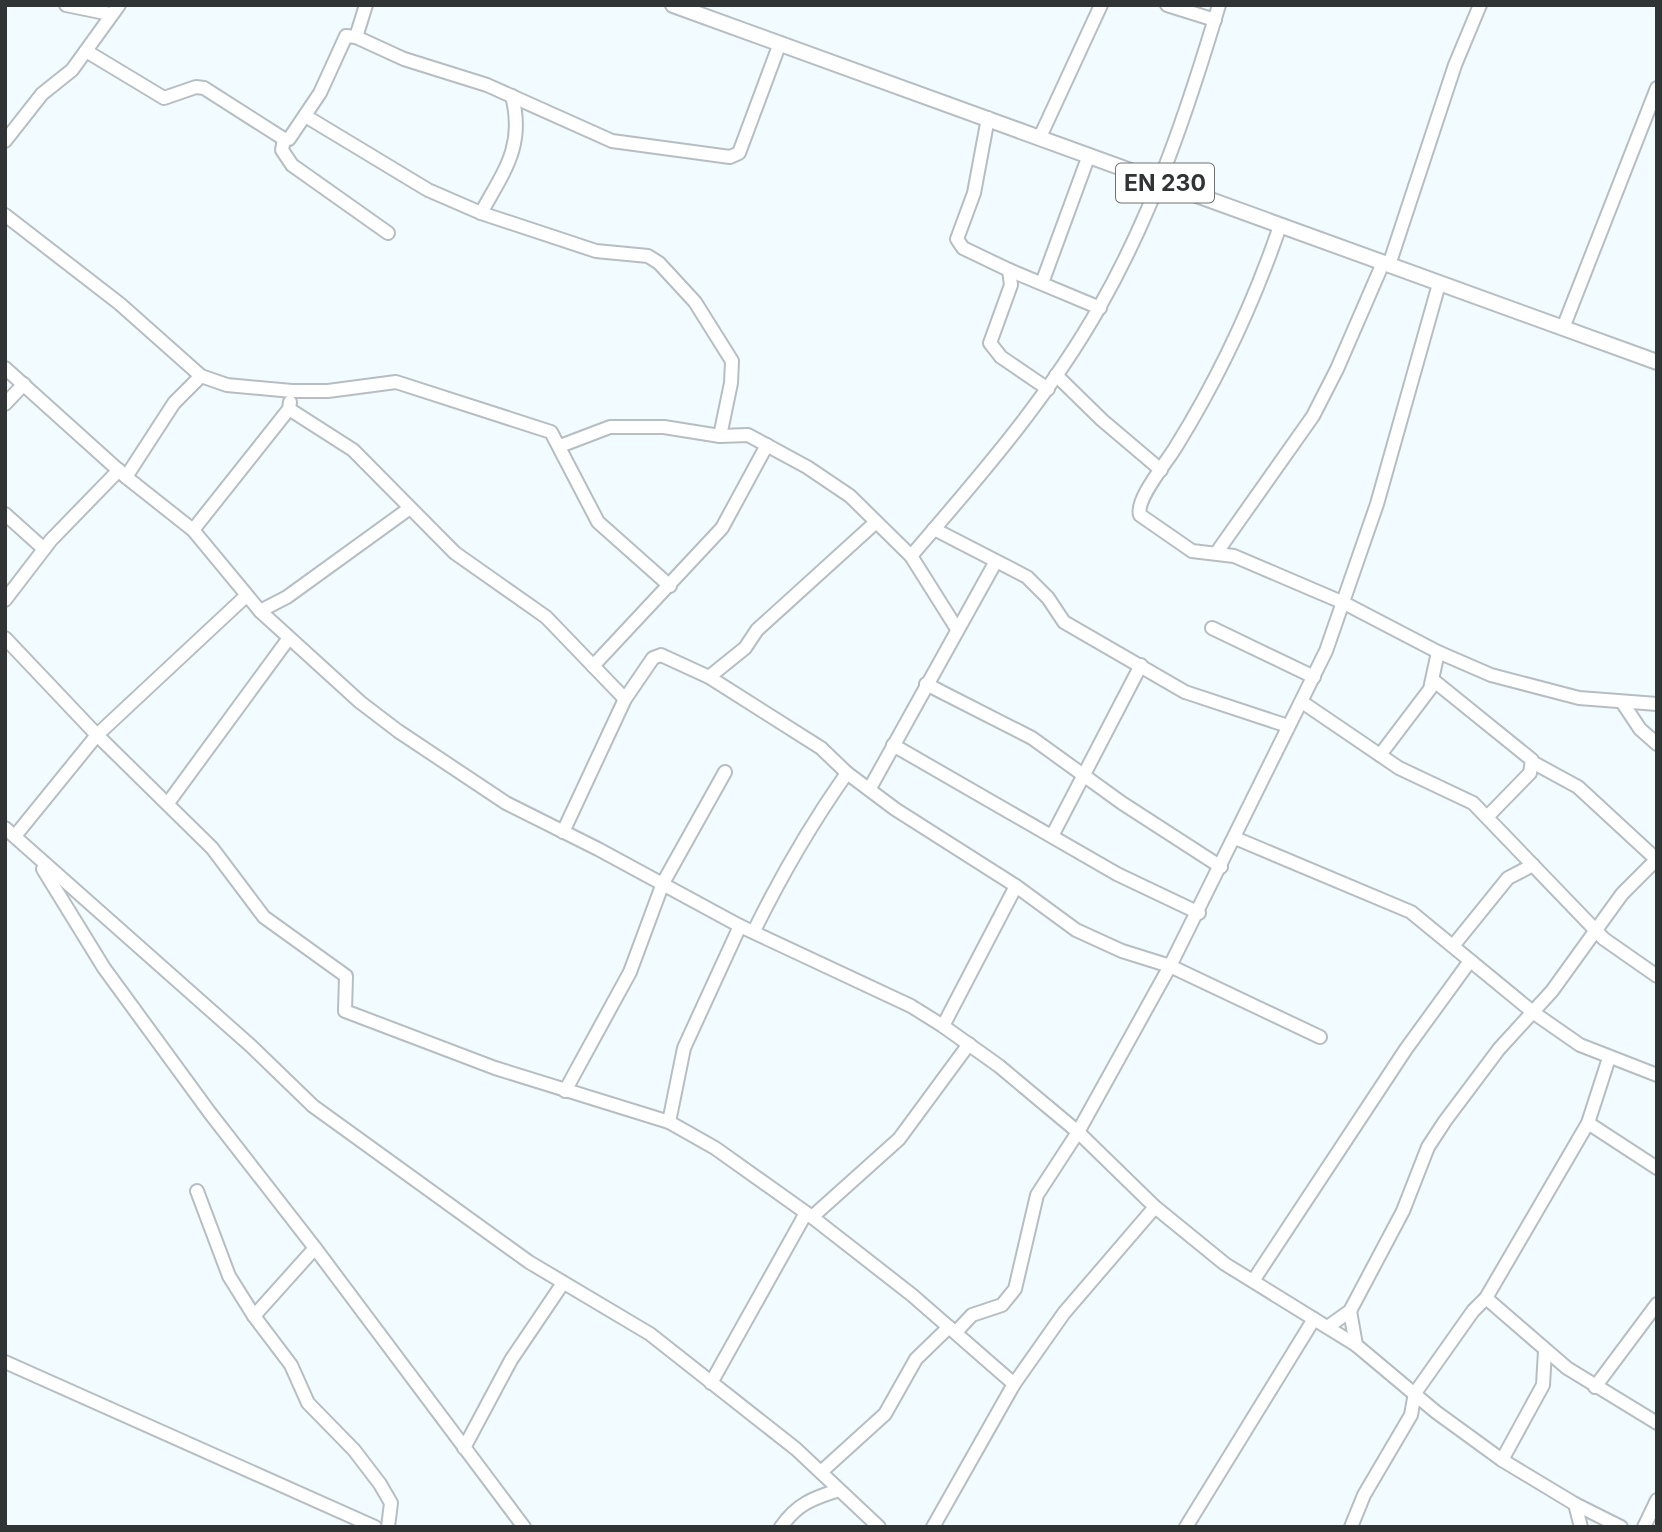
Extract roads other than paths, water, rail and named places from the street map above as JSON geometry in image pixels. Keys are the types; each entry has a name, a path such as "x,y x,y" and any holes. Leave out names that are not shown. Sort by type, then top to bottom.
{"main road":[{"name":"EN 230","path":"673,5 692,8 780,43 1657,362"}],"street":[{"path":"5,141 43,94 72,70 115,10 65,5"},
{"path":"356,37 366,5"},
{"path":"1040,137 1101,5"},
{"path":"1167,5 1215,20"},
{"path":"911,556 1048,389 1100,308 1151,207 1189,106 1219,5"},
{"path":"1217,552 1313,416 1386,264 1455,65 1480,5"},
{"path":"86,51 164,98 196,87 204,88 284,139 294,136 307,117 346,36 356,37 404,59 487,85 612,141 642,147 735,156 780,43"},
{"path":"1563,328 1657,88"},
{"path":"481,213 504,171 519,131 512,96"},
{"path":"307,117 428,190 481,213 596,251 648,256 659,262 695,302 732,361 731,383 720,436"},
{"path":"988,118 974,193 957,239 963,248 1100,308"},
{"path":"284,139 282,150 292,165 387,233"},
{"path":"1042,283 1089,155"},
{"path":"5,215 120,304 201,376 227,385 292,391 328,391 386,381 407,384 545,429 554,435 598,522 670,586"},
{"path":"1280,226 1265,272 1242,321 1184,433 1140,502 1140,515 1185,548 1203,554 1217,552 1344,603 1438,652 1491,675 1579,698 1657,704"},
{"path":"1009,270 1011,285 990,344 1000,357 1048,389"},
{"path":"821,1472 885,1414 916,1359 972,1315 1002,1305 1014,1289 1037,1195 1078,1132 1199,913 1314,677 1344,603 1377,504 1439,284"},
{"path":"5,369 122,473 193,530 260,611 360,702 415,743 506,803 663,883 740,926 911,1006 943,1026 1078,1132 1155,1207 1226,1264 1356,1345 1502,1460 1575,1504 1621,1527"},
{"path":"5,600 44,549 122,473 168,411 201,376"},
{"path":"1056,376 1102,421 1161,470"},
{"path":"5,404 24,384"},
{"path":"193,530 289,409 292,391"},
{"path":"289,409 353,450 455,553 546,617 625,699"},
{"path":"560,446 610,427 664,427 720,436 742,433 767,445 849,496 911,556 957,629"},
{"path":"593,666 670,586 730,517 767,445"},
{"path":"260,611 287,597 410,508"},
{"path":"5,514 44,549"},
{"path":"709,677 745,648 757,630 876,522"},
{"path":"934,529 1035,584 1064,622 1194,696 1288,726"},
{"path":"870,788 995,563"},
{"path":"246,596 97,735 10,832 251,1046 313,1106 449,1207 563,1283 649,1335 821,1472 879,1527"},
{"path":"1212,628 1314,677"},
{"path":"5,638 97,735 212,848 264,917 346,976 345,1011 495,1068 669,1122 715,1148 809,1215 953,1330 1014,1384"},
{"path":"168,803 289,638"},
{"path":"1380,755 1416,710 1433,680 1438,652"},
{"path":"563,832 625,699 653,658 661,655 709,677 821,748 847,774 1089,938 1170,966 1320,1037"},
{"path":"1052,836 1141,665"},
{"path":"1329,1326 1350,1311 1402,1211 1428,1147 1499,1049 1534,1013 1622,894 1656,859 1578,787 1534,763 1433,680"},
{"path":"926,684 1032,738 1082,775 1221,867"},
{"path":"1303,702 1413,776 1459,794 1487,817 1616,950 1657,976"},
{"path":"1622,702 1640,729 1657,744"},
{"path":"893,745 1117,874 1199,913"},
{"path":"1487,817 1530,773 1534,763"},
{"path":"565,1091 630,972 663,883 724,772"},
{"path":"754,932 808,829 847,774"},
{"path":"1235,838 1411,912 1534,1013 1580,1045 1657,1075"},
{"path":"36,857 104,968 210,1114 315,1248 524,1527"},
{"path":"1453,946 1508,878 1533,865"},
{"path":"943,1026 1016,886"},
{"path":"669,1122 684,1048 740,926"},
{"path":"1253,1281 1406,1049 1470,961"},
{"path":"711,1383 809,1215 899,1139 969,1044"},
{"path":"1351,1527 1364,1495 1411,1415 1415,1393 1473,1311 1486,1298 1588,1123 1609,1058"},
{"path":"1588,1123 1657,1168"},
{"path":"197,1191 229,1276 254,1316 291,1365 308,1403 354,1450 380,1483 391,1503 388,1527"},
{"path":"933,1527 1014,1384 1064,1313 1155,1207"},
{"path":"254,1316 315,1248"},
{"path":"464,1448 511,1360 563,1283"},
{"path":"1486,1298 1545,1350 1595,1387 1657,1423"},
{"path":"1595,1387 1657,1304"},
{"path":"1350,1311 1356,1345"},
{"path":"1186,1527 1314,1319"},
{"path":"1502,1460 1543,1385 1545,1350"},
{"path":"5,1362 375,1527"},
{"path":"781,1527 791,1512 805,1501 839,1490"},
{"path":"1644,1527 1657,1500"},
{"path":"1575,1504 1581,1527"}]}
